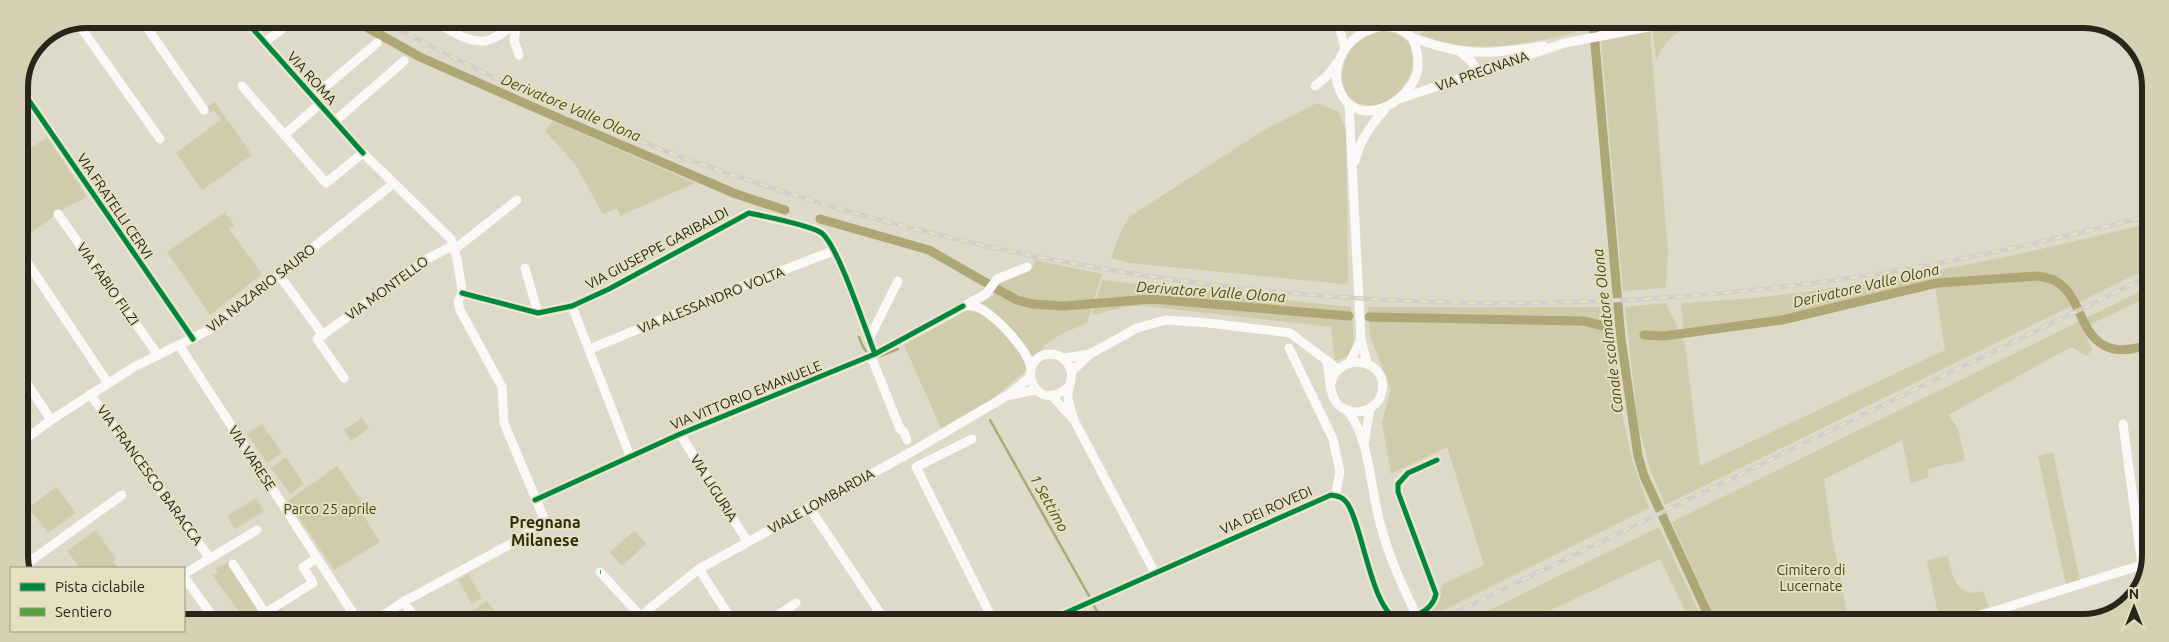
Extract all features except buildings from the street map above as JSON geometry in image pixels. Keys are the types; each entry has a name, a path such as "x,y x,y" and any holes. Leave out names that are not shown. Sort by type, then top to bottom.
{"street":[{"path":"82,28 160,140"},
{"path":"147,28 204,110"},
{"name":"VIA ROMA","path":"252,28 363,153 448,234 454,247 462,293 458,302 460,310 502,387 504,424 543,516 542,520 518,540 403,602"},
{"path":"265,42 283,28"},
{"path":"449,28 474,40 489,40 508,28"},
{"path":"516,28 514,41 519,55"},
{"path":"1339,28 1343,53 1337,69 1338,87 1349,105 1354,168 1361,340 1366,363"},
{"path":"1315,86 1333,70 1343,53 1362,33 1376,28"},
{"path":"1354,168 1363,138 1371,124 1385,109 1399,99 1412,82 1418,68 1417,49 1413,38 1397,28"},
{"name":"VIA PREGNANA","path":"1413,38 1457,50 1499,51 1564,43 1642,28"},
{"path":"313,97 377,43"},
{"name":"VIA PREGNANA","path":"1399,99 1564,43"},
{"path":"1457,50 1467,57 1478,72"},
{"path":"334,121 404,61"},
{"path":"242,86 326,183 363,153"},
{"name":"VIA FRATELLI CERVI","path":"27,98 193,339"},
{"path":"284,135 320,104"},
{"path":"1349,105 1363,110 1385,109"},
{"name":"VIA NAZARIO SAURO","path":"28,437 108,383 158,355 193,339 223,320 394,183"},
{"name":"VIA MONTELLO","path":"323,335 426,259 454,247 517,200"},
{"name":"VIA GIUSEPPE GARIBALDI","path":"462,293 538,313 572,306 609,289 749,213 821,232 833,251 869,339 900,429 904,432 907,440"},
{"name":"VIA FABIO FILZI","path":"58,214 158,355"},
{"name":"VIA ALESSANDRO VOLTA","path":"590,349 742,286 833,251"},
{"path":"27,263 108,383"},
{"name":"VIA VITTORIO EMANUELE","path":"535,500 680,434 873,355 986,294 991,286 1026,267"},
{"path":"525,268 538,313"},
{"path":"279,275 323,335 316,339 344,378"},
{"path":"869,339 898,282"},
{"path":"572,306 630,456"},
{"path":"963,306 972,306 989,315 1025,350 1036,390 1043,395 1061,394 1068,387 1072,379 1072,371 1064,358"},
{"path":"1072,371 1090,354 1136,328 1166,320 1208,322 1290,333 1300,338 1338,369"},
{"path":"1331,383 1338,369 1350,362 1361,340"},
{"name":"VIA VARESE","path":"179,345 353,614"},
{"path":"1289,348 1333,440 1340,472 1335,496"},
{"path":"1031,373 1042,357 1049,354 1064,358 1090,354"},
{"path":"1326,361 1332,395 1336,403 1354,419 1364,444 1373,498 1384,538 1401,585 1416,614"},
{"path":"1346,410 1359,412 1370,408 1379,399 1382,382 1379,374 1366,363 1350,362"},
{"name":"VIALE LOMBARDIA","path":"649,614 699,569 913,451 1008,395 1031,373"},
{"path":"28,384 51,420"},
{"path":"1068,387 1068,397 1074,420 1155,573"},
{"name":"VIALE LOMBARDIA","path":"1008,395 1036,390"},
{"name":"VIA FRANCESCO BARACCA","path":"90,394 209,557"},
{"path":"1052,396 1074,420"},
{"path":"1364,444 1370,408"},
{"path":"2123,424 2142,545"},
{"name":"VIA LIGURIA","path":"680,434 747,541"},
{"path":"972,438 916,467 990,614"},
{"name":"VIA DEI ROVEDI","path":"1418,614 1434,601 1436,594 1398,492 1398,484 1408,473 1437,460"},
{"path":"28,562 122,495"},
{"name":"VIA DEI ROVEDI","path":"1063,614 1324,496 1335,496 1344,500 1352,511 1375,588 1389,614"},
{"path":"809,507 881,614"},
{"path":"185,574 209,557 257,530"},
{"path":"313,583 303,568 317,558"},
{"path":"233,564 266,614"},
{"path":"1985,614 2140,565"},
{"path":"699,569 728,614"},
{"path":"600,572 637,614"},
{"path":"272,614 327,574"},
{"path":"185,576 211,614"},
{"path":"385,614 403,602 412,614"},
{"path":"780,614 796,603"}],"green space":[{"path":"1429,28 1574,28 1575,33 1497,46 1459,45 1419,35"},
{"path":"1686,28 1669,40 1656,60 1653,31"},
{"path":"1378,31 1397,34 1409,43 1413,56 1411,70 1405,84 1394,96 1380,104 1365,105 1356,102 1345,89 1342,81 1344,63 1355,44"},
{"path":"1650,31 1668,252 1666,288 1623,291 1601,41"},
{"path":"215,102 252,155 202,190 176,153 221,120 214,110 210,112 207,107"},
{"path":"1317,103 1338,112 1346,130 1348,283 1342,284 1130,263 1111,258 1120,233 1129,217 1264,130"},
{"path":"553,121 695,183 620,216 617,208 603,214 575,164 545,131"},
{"path":"47,137 87,197 63,209 27,236 27,151"},
{"path":"225,212 234,225 229,229 262,274 210,315 167,252"},
{"path":"2141,225 2141,272 1665,505 1650,469 1638,424 1625,307 1666,303 1685,344 1700,466 1945,350 1935,287 1800,318 1755,326 1684,334 1681,303 1768,296 1873,282 1966,265"},
{"path":"1035,260 1102,274 1087,323 1048,342 1023,373 990,401 941,428 904,345 993,296 999,284 1032,269"},
{"path":"1102,280 1351,307 1352,348 1349,354 1335,360 1331,327 1145,306 1129,306 1092,315"},
{"name":"Cimitero di Lucernate","path":"2141,291 2141,300 2082,328 2092,349 2087,356 2071,347 1948,415 1958,428 1965,460 1927,469 1929,477 1911,483 1902,440 1824,479 1833,542 1847,614 1713,614 1672,522"},
{"path":"1368,307 1611,307 1623,419 1632,460 1649,508 1444,610 1432,611 1443,584 1484,565 1447,447 1391,474 1382,422 1391,389 1370,336"},
{"path":"362,418 369,428 351,441 344,430"},
{"path":"262,424 282,453 267,463 247,434"},
{"path":"2053,452 2080,581 2066,585 2038,456"},
{"path":"286,457 304,484 290,494 271,468"},
{"name":"Parco 25 aprile","path":"337,466 365,506 360,510 380,542 334,570 288,501"},
{"path":"56,487 76,513 48,533 29,508"},
{"path":"256,498 264,511 235,529 227,516"},
{"path":"1659,527 1700,614 1687,614 1660,559 1542,614 1481,614"},
{"path":"96,530 116,559 113,562 117,567 79,567 67,551"},
{"path":"634,531 646,544 622,566 610,552"},
{"path":"1948,556 1951,570 1961,589 1974,593 1983,591 1989,607 1968,614 1938,614 1927,560"},
{"path":"228,562 262,614 241,614 212,575 218,572 216,568"},
{"path":"468,574 482,598 472,604 458,580"},
{"path":"487,601 497,614 468,614"},
{"path":"281,607 286,614 269,614"}],"waterway":[{"name":"Derivatore Valle Olona","path":"368,28 420,57 547,113 736,194 785,210"},
{"name":"Canale scolmatore Olona","path":"1594,28 1621,339 1638,456 1644,476 1708,614"},
{"name":"Derivatore Valle Olona","path":"820,219 929,250 1017,300 1032,304 1063,306 1152,299 1349,316"},
{"name":"Derivatore Valle Olona","path":"1644,335 1664,336 1782,320 1937,283 2036,276 2052,279 2063,287 2071,297 2089,332 2098,341 2110,348 2119,350 2142,347"},
{"name":"Derivatore Valle Olona","path":"1369,317 1583,321 1604,326"},
{"name":"1 Settimo","path":"859,337 866,351"},
{"name":"1 Settimo","path":"880,356 898,349"},
{"name":"1 Settimo","path":"990,420 1089,596"},
{"name":"1 Settimo","path":"1094,606 1098,614"}],"railway":[{"path":"396,28 489,75 602,126 679,156 819,203 962,240 1107,269 1254,290 1402,301 1549,303 1697,295 1844,279 1921,266 2036,243 2141,218"},
{"path":"1452,614 2141,280"}],"cycle path":[{"path":"252,28 363,153"},
{"path":"27,98 193,339"},
{"path":"462,293 538,313 572,306 609,289 749,213 805,226 820,232 827,239 842,269 875,354"},
{"path":"535,500 680,434 875,354 963,306"},
{"path":"1418,614 1432,604 1436,594 1398,492 1398,484 1408,473 1437,460"},
{"path":"1063,614 1331,495 1344,499 1353,514 1375,587 1390,614"}],"district":[{"name":"Pregnana Milanese","path":"545,531"}]}
